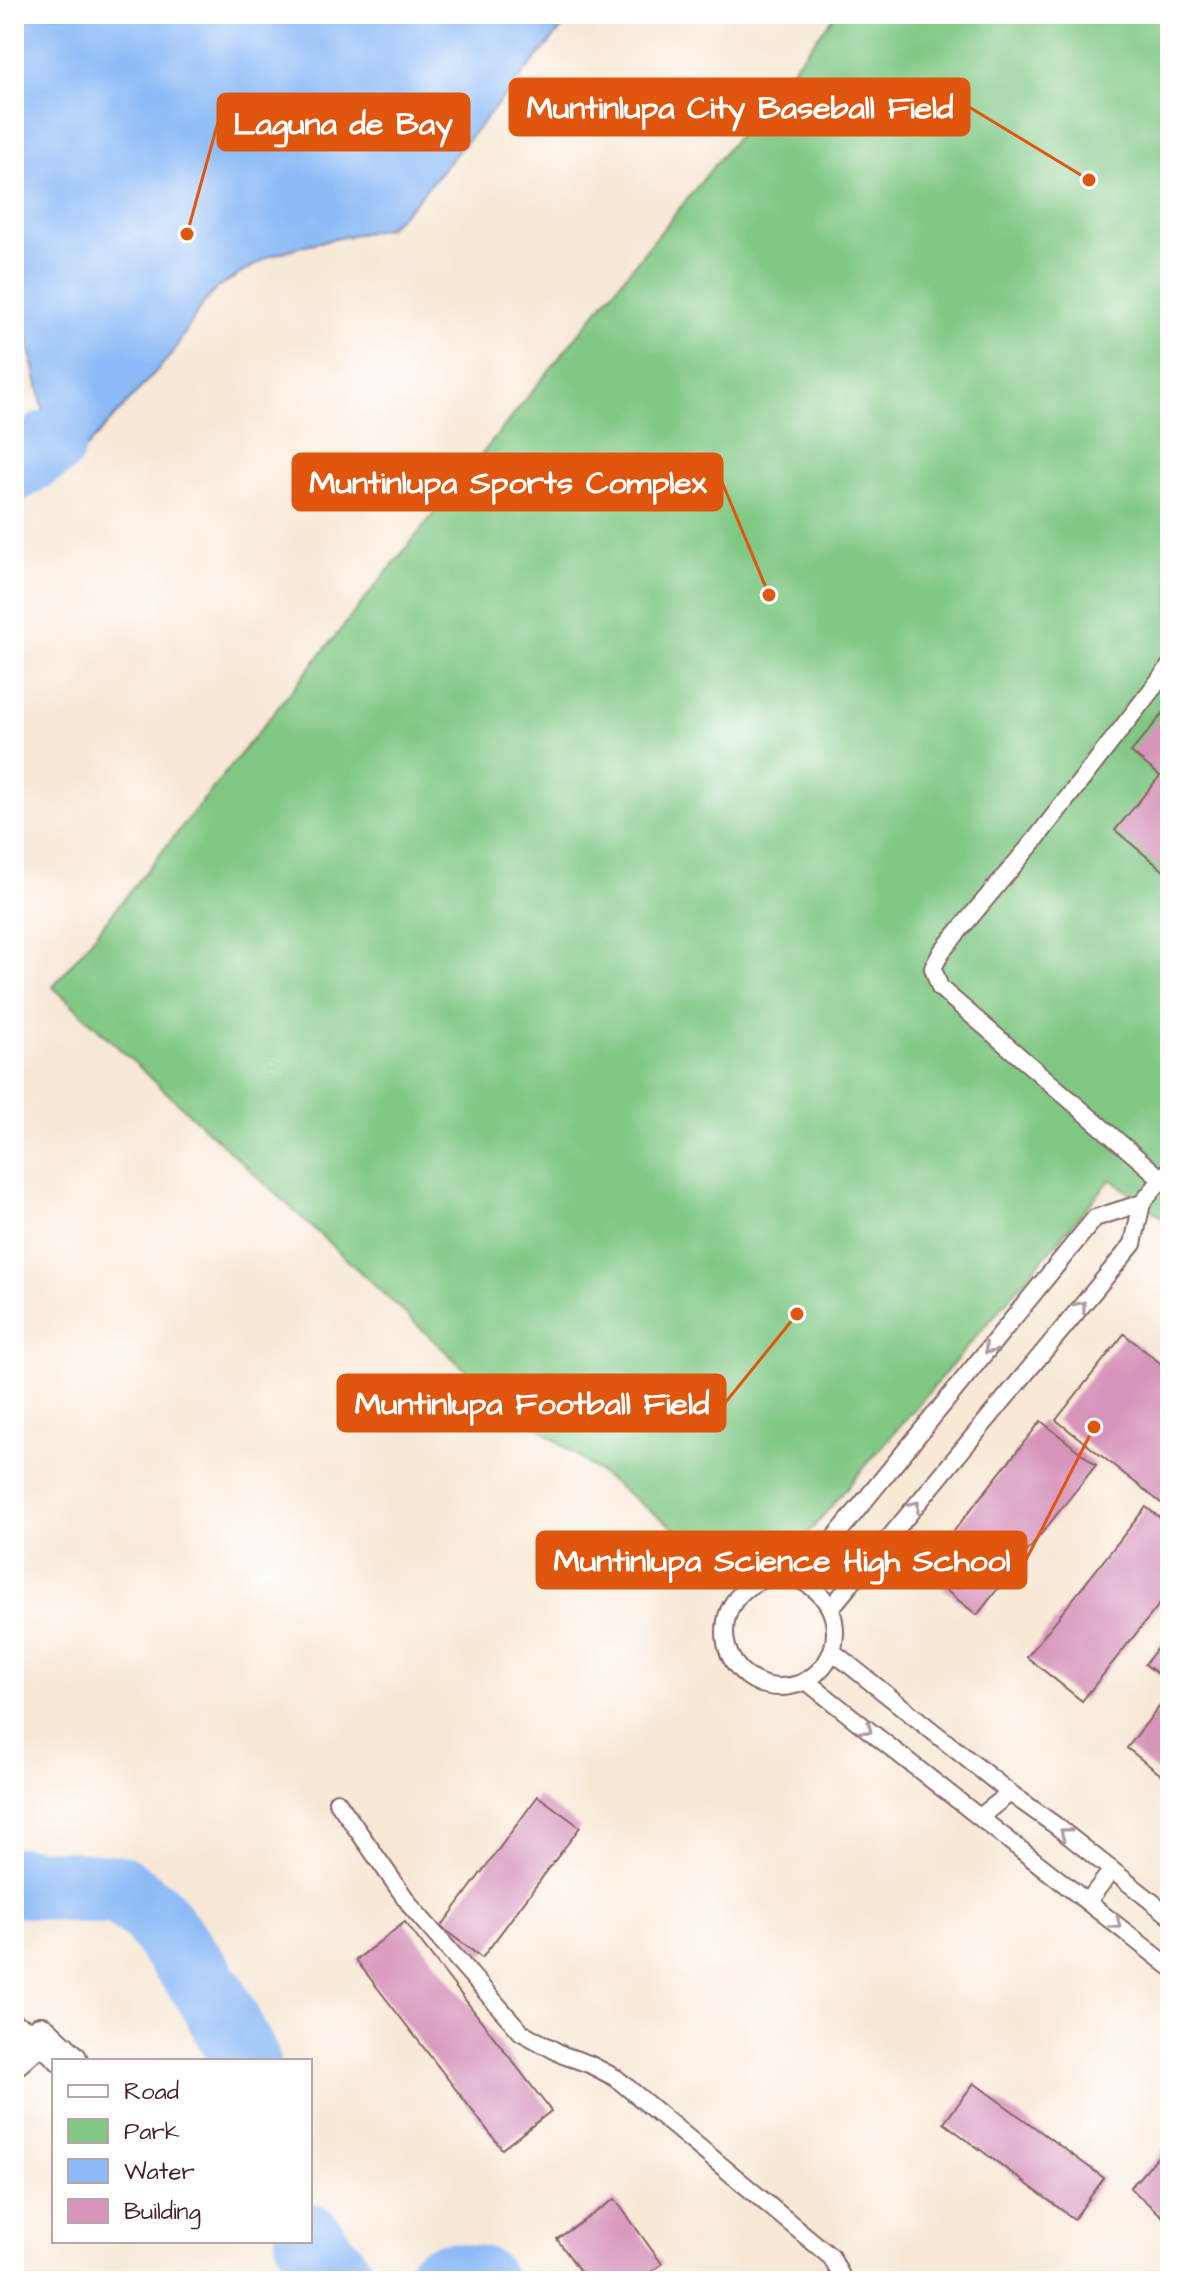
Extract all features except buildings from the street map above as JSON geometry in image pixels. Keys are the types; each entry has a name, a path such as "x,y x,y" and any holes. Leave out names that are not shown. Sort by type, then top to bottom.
{"street":[{"path":"14,2058 27,2029 67,2059"}],"lane":[{"path":"800,1580 1095,1218 1142,1203 1167,1178 940,988 933,968 942,951 1035,840 1170,666"},
{"path":"830,1609 1133,1244 1142,1203"},
{"path":"783,1576 800,1580 822,1597 830,1609 834,1623 832,1651 817,1673 806,1681 788,1687 769,1686 752,1680 738,1668 728,1652 724,1634 726,1615 735,1599 748,1586 764,1579 783,1576"},
{"path":"832,1651 1170,1916"},
{"path":"806,1681 1170,1967"},
{"path":"981,1816 1010,1793"},
{"path":"337,1801 413,1909 521,2032 616,2078 831,2257 844,2281"},
{"path":"1088,1901 1112,1870"}],"green space":[{"path":"836,14 1170,14 1170,1224 1111,1179 786,1559 724,1565 485,1388 53,987"}],"water":[{"path":"14,14 574,14 414,203 387,228 305,245 270,256 217,288 202,305 171,355 86,448 65,453 51,444 29,344 14,326"}],"waterway":[{"path":"14,467 51,444"},
{"path":"14,1882 119,1890 152,1914 211,1994 244,2059"},
{"path":"312,2242 342,2281"},
{"path":"438,2281 450,2277 480,2281"}],"place":[{"name":"Muntinlupa City Baseball Field","path":"1089,180"},
{"name":"Laguna de Bay","path":"187,234"},
{"name":"Muntinlupa Sports Complex","path":"769,595"},
{"name":"Muntinlupa Football Field","path":"797,1314"},
{"name":"Muntinlupa Science High School","path":"1094,1427"}]}
